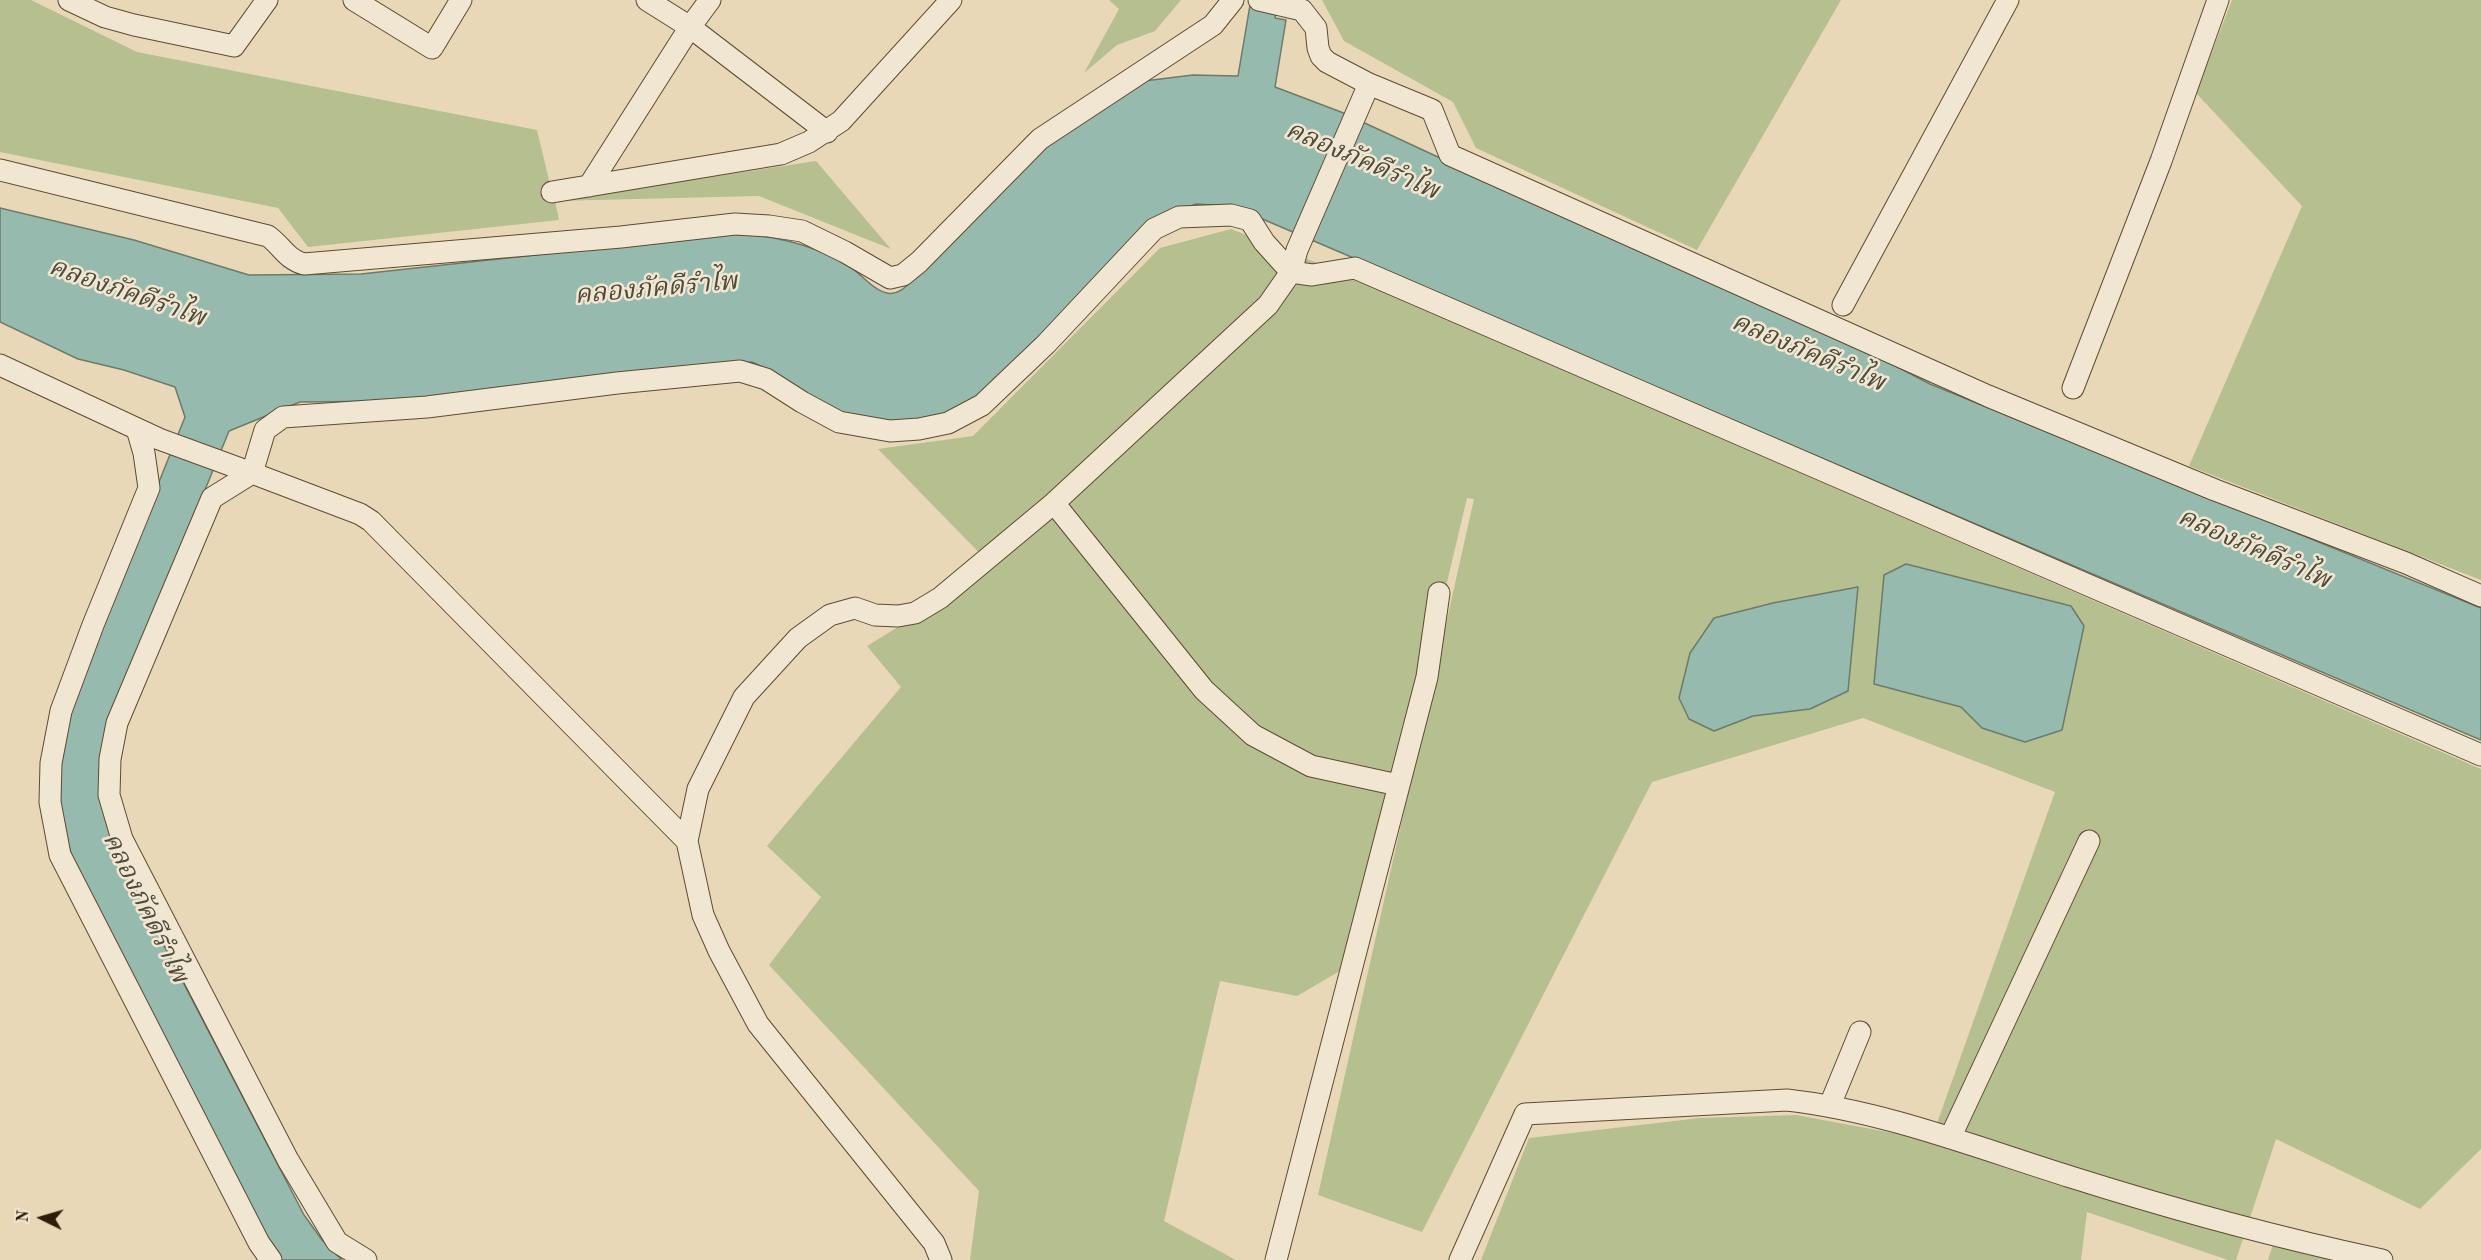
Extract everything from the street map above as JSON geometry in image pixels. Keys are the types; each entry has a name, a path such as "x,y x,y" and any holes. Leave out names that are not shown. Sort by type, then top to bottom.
{"street":[{"path":"69,0 105,17 234,46 267,0"},
{"path":"354,0 432,48 462,0"},
{"path":"647,0 690,27 827,132"},
{"path":"589,186 690,27 710,0"},
{"path":"552,192 781,154 827,132 841,121 951,0"},
{"path":"0,170 268,237 288,257 304,264 621,237 735,224 769,225 802,231 890,278 903,275 919,262 1040,139 1213,25 1233,0"},
{"path":"1259,0 1302,9 1316,27 1321,56 1365,93 1432,110 1450,155 1988,396 2215,490 2406,563 2481,596"},
{"path":"1843,305 2008,0"},
{"path":"2073,388 2161,161 2218,0"},
{"path":"941,1260 934,1243 758,1024 703,915 687,841 698,789 744,697 798,638 830,615 855,608 875,615 898,616 915,613 940,598 1054,502 1268,305 1291,272 1297,250 1365,93"},
{"path":"366,1260 337,1242 288,1160 123,839 109,795 110,759 117,723 212,498 246,471 266,430 283,417 427,406 740,371 766,379 839,422 890,431 919,429 948,423 981,405 1046,344 1154,229 1179,217 1231,214 1250,220 1264,242 1291,272 1312,275 1354,268 2481,755"},
{"path":"0,365 159,439 360,514 371,521 687,841"},
{"path":"137,429 144,453 149,488 93,625 61,711 51,763 50,802 60,855 259,1243 271,1260"},
{"path":"1054,502 1204,690 1253,735 1311,766 1398,785"},
{"path":"1276,1260 1427,677 1439,593"},
{"path":"1950,1138 2089,842"},
{"path":"1830,1105 1860,1032"},
{"path":"1460,1260 1525,1114 1787,1100 1830,1105 1950,1138 2097,1185 2315,1246 2382,1260"}],"green space":[{"path":"0,0 31,0 137,52 537,130 554,201 816,161 891,249 759,196 555,201 559,220 308,247 278,208 0,152"},
{"path":"1109,0 1181,0 1155,31 1117,45 1084,73 1119,9"},
{"path":"1322,0 1841,0 1697,250 1476,148 1453,102 1344,41"},
{"path":"2232,0 2481,0 2481,580 2189,466 2302,206 2196,93"},
{"path":"1231,229 1315,262 2481,769 2481,1149 2420,1209 2276,1139 2236,1260 2228,1260 2087,1212 2081,1260 1481,1260 1529,1138 1700,1118 1796,1115 1931,1140 2055,792 1863,718 1652,782 1422,1232 1318,1195 1474,499 1467,498 1357,961 1297,996 1220,981 1164,1221 1236,1260 970,1260 979,1191 769,965 821,897 767,846 901,687 867,646 994,568 878,449 973,436 1160,248"},
{"path":"2273,1244 2349,1260 2268,1260"}],"water":[{"name":"คลองภัคดีรำไพ","path":"1250,5 1276,10 1275,18 1286,20 1275,87 1341,112 1507,189 1783,307 1930,384 2481,608 2481,740 1232,206 1196,204 1161,217 991,389 959,411 906,425 832,414 771,371 752,362 401,401 300,402 229,431 108,728 112,840 134,888 304,1215 322,1240 342,1260 280,1260 266,1239 71,854 61,811 58,765 67,712 185,417 175,387 124,370 78,359 0,322 0,208 134,240 249,275 361,274 727,234 758,236 788,241 818,250 851,267 876,288 887,293 896,293 907,285 1047,141 1144,81 1193,75 1238,76"},
{"path":"1906,564 2071,606 2084,626 2062,730 2025,742 1982,728 1961,707 1874,684 1884,575"},
{"path":"1858,587 1848,691 1810,709 1753,716 1714,731 1689,719 1679,698 1690,653 1714,618 1773,603"}]}
